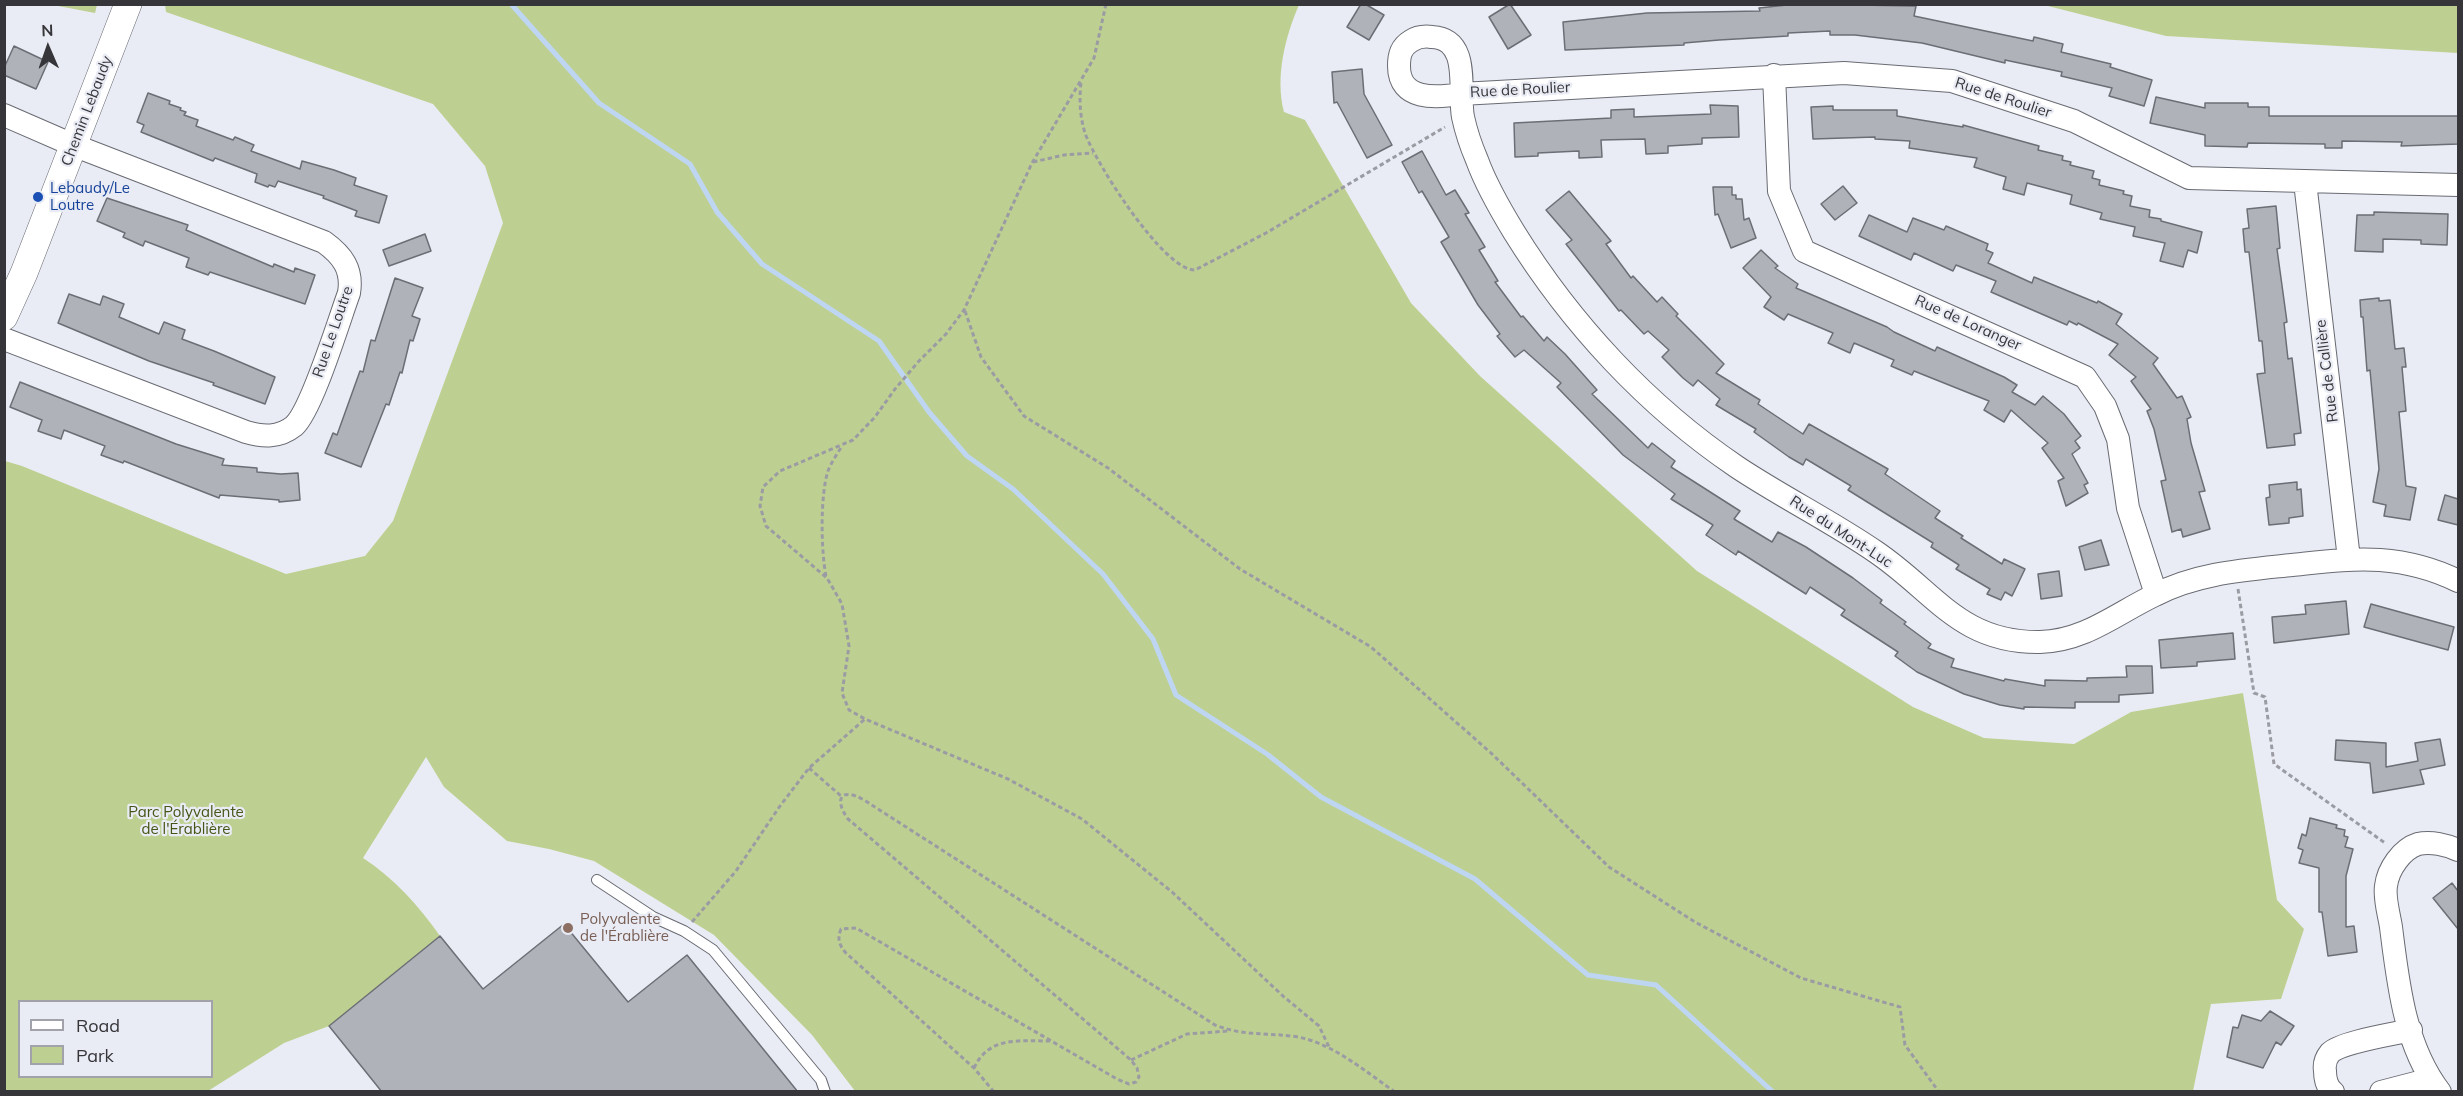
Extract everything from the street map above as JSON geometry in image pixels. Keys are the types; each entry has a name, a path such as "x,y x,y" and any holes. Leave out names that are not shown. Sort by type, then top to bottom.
{"street":[{"name":"Chemin Lebaudy","path":"4,316 24,273 128,4"},
{"name":"Rue de Roulier","path":"1461,94 1774,75 1844,73 1952,81 2074,121 2189,178 2458,185"},
{"name":"Rue de Loranger","path":"1774,75 1779,191 1804,251 2085,377 2105,406 2118,440 2128,508 2156,594"},
{"name":"Rue du Mont-Luc","path":"1461,94 1463,117 1485,180 1528,254 1591,336 1624,371 1664,410 1736,466 1881,555 1975,630 2005,639 2056,641 2091,631 2156,594 2184,583 2236,571 2349,559 2401,562 2445,574 2458,581"},
{"name":"Rue Le Loutre","path":"4,115 74,145 324,242 344,260 351,281 349,293 301,418 293,427 270,436 246,432 4,339"},
{"name":"Rue de Callière","path":"2305,182 2349,559"},
{"path":"2381,1092 2435,1085 2417,1051 2398,985 2386,886 2391,869 2401,855 2418,844 2444,844 2458,850"},
{"path":"2333,1092 2325,1076 2324,1064 2329,1054 2339,1047 2411,1030"}],"lane":[{"path":"597,880 653,917 684,931 713,950 821,1080 825,1092"}],"path":[{"path":"1106,4 1098,45 1081,81 1050,129 1032,163 964,310 946,334 895,388 864,430 853,440 780,471 766,482 760,497 760,513 766,526 827,578 842,604 849,637 843,679 844,702 849,710 865,719 1008,779 1082,819 1172,892 1283,996 1319,1026 1331,1050"},
{"path":"1081,81 1081,118 1093,153 1130,212 1172,258 1187,269 1195,270 1266,233 1463,117"},
{"path":"1032,163 1064,155 1093,153"},
{"path":"964,310 981,357 1024,416 1108,468 1240,569 1371,647 1491,753 1609,867 1695,922 1801,978 1900,1007 1905,1045 1939,1092"},
{"path":"827,578 821,537 824,492 828,472 842,446"},
{"path":"2236,571 2254,693 2265,697 2274,764 2401,855"},
{"path":"684,931 736,871 809,768 865,719"},
{"path":"809,768 841,796"},
{"path":"841,796 855,794 1215,1025 1230,1031"},
{"path":"841,796 839,802 841,809 848,819 1131,1060 1137,1068 1136,1082 1129,1084 856,928 842,929 839,944 846,953 974,1068 994,1092"},
{"path":"1131,1060 1186,1034 1230,1031 1299,1037 1331,1050 1395,1092"},
{"path":"974,1068 978,1059 990,1046 1014,1041 1052,1041"}],"green space":[{"path":"97,4 95,13 53,5"},
{"name":"Parc Polyvalente de l'Érablière","path":"165,5 1299,5 1289,30 1281,71 1281,99 1284,112 1305,120 1411,303 1480,376 1697,571 1913,707 1984,738 2074,744 2131,712 2243,693 2277,900 2304,929 2281,999 2211,1004 2193,1091 855,1091 812,1035 714,935 594,861 507,841 444,787 426,757 363,858 405,893 440,936 329,1026 284,1043 208,1091 6,1092 5,461 286,574 365,556 393,521 503,223 485,166 433,104 166,12"},
{"path":"2044,5 2458,5 2458,53 2166,36"}],"building":[{"path":"1361,4 1384,15 1369,40 1347,27"},
{"path":"1510,4 1531,35 1508,49 1489,17"},
{"path":"1796,4 1916,6 1914,16 2033,41 2034,37 2063,44 2061,52 2111,64 2110,67 2152,80 2144,106 2109,96 2112,88 2061,76 2062,72 2005,60 2005,63 1922,43 1855,35 1830,35 1830,31 1788,33 1788,36 1684,43 1684,45 1565,50 1563,22 1647,13 1760,11 1759,8"},
{"path":"14,46 48,62 36,89 4,75 4,68"},
{"path":"1362,69 1364,94 1392,145 1367,158 1337,102 1334,103 1332,72"},
{"path":"148,93 170,101 169,104 181,108 180,110 186,112 184,115 198,120 196,126 254,145 251,151 300,169 302,161 356,178 354,185 387,196 379,223 355,216 357,211 323,198 324,196 278,181 275,187 269,185 268,187 255,182 257,174 215,158 213,161 141,132 144,125 137,122"},
{"path":"2156,97 2205,108 2205,103 2248,103 2248,107 2269,107 2269,116 2458,116 2458,144 2401,146 2402,142 2342,141 2342,148 2325,148 2325,144 2248,143 2247,147 2205,146 2205,135 2150,123"},
{"path":"1710,105 1738,106 1739,137 1702,138 1702,144 1668,146 1668,153 1646,154 1645,139 1601,140 1602,157 1579,158 1579,151 1538,153 1538,156 1515,157 1514,123 1611,118 1611,110 1634,109 1634,117 1711,114"},
{"path":"1833,106 1833,110 1897,110 1897,116 1963,127 1963,125 2039,146 2038,150 2063,156 2062,160 2071,162 2070,165 2094,171 2092,178 2100,180 2099,185 2124,191 2123,194 2132,196 2130,206 2150,210 2149,217 2202,232 2197,253 2188,250 2183,267 2160,261 2165,243 2133,236 2135,227 2100,219 2102,213 2070,204 2072,195 2027,183 2024,195 2003,189 2006,177 1974,167 1977,158 1909,148 1910,141 1875,139 1875,137 1813,139 1811,107"},
{"path":"1422,151 1446,195 1455,190 1469,213 1465,214 1485,247 1479,250 1498,281 1495,282 1521,317 1523,316 1544,341 1547,337 1565,354 1597,390 1592,394 1648,448 1652,443 1675,461 1671,467 1740,511 1734,519 1772,542 1778,532 1806,547 1853,578 1882,600 1880,603 1906,622 1904,624 1931,644 1928,648 1954,659 1951,667 2004,681 2005,679 2045,686 2045,680 2087,681 2087,678 2127,677 2126,666 2152,666 2153,693 2119,695 2119,702 2075,702 2075,708 2024,707 2024,709 2000,705 1964,694 1917,672 1895,656 1898,652 1841,615 1845,610 1810,587 1806,594 1738,551 1736,555 1706,535 1713,525 1671,499 1675,494 1623,455 1557,387 1561,383 1524,350 1515,357 1497,336 1500,334 1478,305 1441,242 1449,237 1422,191 1419,193 1402,162"},
{"path":"1843,186 1857,203 1835,220 1821,204"},
{"path":"1713,187 1732,187 1732,195 1736,195 1736,199 1742,199 1744,220 1749,218 1756,238 1731,248 1718,214 1715,215"},
{"path":"1569,191 1611,241 1606,244 1631,278 1633,276 1657,302 1662,297 1678,314 1676,316 1724,364 1716,373 1760,400 1758,404 1803,434 1809,424 1888,469 1885,474 1940,511 1935,518 1963,536 1961,538 2002,564 2004,559 2025,569 2012,596 2005,592 2001,600 1987,594 1990,589 1956,569 1959,565 1931,547 1933,543 1848,490 1851,486 1806,459 1803,465 1789,457 1754,432 1756,429 1716,405 1720,399 1698,380 1693,386 1683,378 1662,357 1669,350 1648,331 1644,334 1621,310 1619,311 1566,244 1572,240 1546,210"},
{"path":"107,198 188,225 186,230 273,267 274,264 294,272 295,268 315,275 305,304 210,272 208,275 186,267 189,258 145,241 143,246 123,237 125,233 97,221"},
{"path":"2276,206 2280,248 2277,249 2287,322 2284,323 2288,359 2292,358 2301,433 2294,434 2295,445 2267,448 2257,374 2265,373 2262,341 2259,341 2249,252 2245,252 2243,229 2249,228 2247,209"},
{"path":"2374,212 2448,214 2447,245 2421,244 2421,240 2383,239 2383,252 2355,251 2357,215 2374,215"},
{"path":"1869,215 1907,232 1913,218 1944,230 1946,226 1988,244 1986,250 1993,253 1988,263 2032,283 2034,277 2097,303 2098,301 2122,314 2116,324 2158,358 2153,364 2177,398 2182,396 2191,417 2187,419 2191,443 2205,491 2199,492 2210,529 2183,537 2181,529 2172,532 2161,481 2166,480 2154,429 2147,411 2151,409 2131,381 2136,377 2109,355 2118,344 2078,323 2077,325 2069,321 2067,325 1991,292 1996,281 1956,265 1953,271 1914,253 1911,260 1859,236"},
{"path":"425,234 431,251 389,266 383,250"},
{"path":"1761,250 1778,266 1775,268 1798,284 1796,288 1887,327 1935,351 1937,347 2004,377 2017,385 2012,392 2035,405 2043,396 2064,414 2081,436 2075,441 2080,448 2072,454 2088,483 2084,485 2088,493 2066,506 2058,481 2064,478 2042,448 2048,443 2011,410 2004,422 1984,410 1989,401 1914,371 1912,375 1891,366 1894,360 1854,343 1850,353 1828,343 1833,333 1788,314 1784,320 1764,307 1771,297 1743,268"},
{"path":"395,278 423,288 412,316 420,319 413,341 410,340 402,373 400,372 389,405 386,404 361,467 325,453 333,433 337,435 360,371 363,372 371,340 375,341"},
{"path":"69,294 100,305 103,296 124,304 119,317 159,334 164,322 185,330 182,339 275,377 265,404 213,385 214,383 149,361 58,323"},
{"path":"2379,298 2379,301 2390,300 2395,349 2404,348 2406,367 2402,367 2406,411 2399,412 2406,486 2416,488 2410,520 2384,516 2386,505 2373,502 2379,469 2370,370 2367,371 2360,300"},
{"path":"20,382 176,444 224,459 222,465 257,468 257,472 298,473 300,500 279,502 279,500 220,495 219,498 124,461 123,463 101,455 105,446 64,430 61,439 38,431 42,420 10,407"},
{"path":"2297,482 2297,490 2301,489 2303,516 2289,518 2289,523 2269,525 2266,498 2270,497 2269,485"},
{"path":"2445,495 2458,499 2458,525 2438,520"},
{"path":"2101,540 2109,565 2085,570 2079,547"},
{"path":"2059,571 2062,596 2041,599 2038,574"},
{"path":"2346,601 2349,634 2274,643 2272,617 2306,614 2305,605"},
{"path":"2371,604 2454,627 2448,650 2364,627"},
{"path":"2233,633 2235,659 2197,662 2197,666 2161,668 2159,640"},
{"path":"2440,739 2445,765 2420,770 2424,784 2373,793 2370,763 2335,760 2336,740 2386,743 2386,767 2418,761 2415,743"},
{"path":"2310,818 2337,825 2336,828 2345,830 2344,836 2348,837 2345,847 2353,849 2346,876 2346,927 2354,926 2357,952 2328,956 2322,912 2319,912 2319,868 2299,863 2303,850 2298,848 2302,834 2306,836"},
{"path":"2452,883 2458,891 2458,929 2433,898"},
{"path":"564,924 628,1002 687,955 798,1092 382,1092 329,1026 440,936 483,989"},
{"path":"2270,1011 2294,1026 2281,1045 2276,1042 2263,1068 2227,1057 2233,1027 2238,1028 2242,1015 2261,1021"}],"waterway":[{"path":"511,4 599,103 690,164 717,212 762,264 879,341 929,412 967,456 1013,489 1103,574 1153,639 1176,695 1267,754 1321,797 1475,879 1588,975 1656,985 1773,1092"}],"place":[{"name":"Lebaudy/Le Loutre","path":"38,197"},
{"name":"Polyvalente de l'Érablière","path":"568,928"}]}
